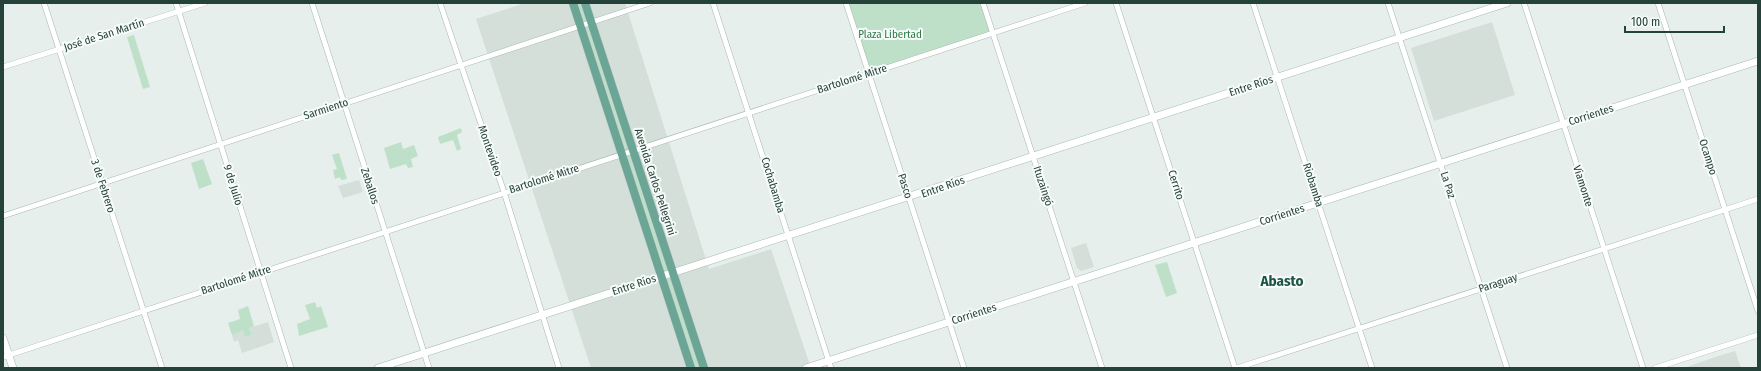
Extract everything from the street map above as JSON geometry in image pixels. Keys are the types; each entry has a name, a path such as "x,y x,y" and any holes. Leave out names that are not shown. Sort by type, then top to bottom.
{"main road":[{"name":"Avenida Carlos Pellegrini","path":"573,3 691,368"},
{"name":"Avenida Carlos Pellegrini","path":"585,3 704,368"},
{"name":"Entre Ríos","path":"378,368 788,235 909,198 1033,156 1507,3"},
{"name":"Corrientes","path":"806,368 830,364 950,322 1758,61"},
{"path":"3,338 6,356 13,368"}],"street":[{"name":"3 de Febrero","path":"44,3 162,368"},
{"name":"9 de Julio","path":"176,3 291,368"},
{"name":"José de San Martín","path":"3,67 206,3"},
{"name":"Zeballos","path":"312,3 429,368"},
{"name":"Montevideo","path":"440,3 504,192 559,368"},
{"name":"Sarmiento","path":"3,216 650,3"},
{"name":"Cochabamba","path":"713,3 750,112 830,364"},
{"name":"Pasco","path":"846,3 964,368"},
{"name":"Ituzaingó","path":"983,3 1102,368"},
{"name":"Bartolomé Mitre","path":"6,356 621,153 1085,3"},
{"name":"Cerrito","path":"1116,3 1236,368"},
{"name":"Riobamba","path":"1253,3 1372,368"},
{"name":"La Paz","path":"1388,3 1507,368"},
{"name":"Viamonte","path":"1524,3 1643,368"},
{"name":"Ocampo","path":"1658,3 1758,311"},
{"name":"Paraguay","path":"1236,368 1758,199"},
{"path":"1655,368 1758,335"}],"shaded area":[{"path":"525,3 625,3 709,269 771,249 811,368 591,368 476,19"},
{"path":"1492,22 1515,95 1434,121 1411,48"},
{"path":"359,180 363,192 343,198 338,186"},
{"path":"1086,243 1094,267 1081,271 1077,268 1071,248"},
{"path":"268,322 274,342 242,353 238,340 234,342 232,335 244,331 246,337 252,335 249,328"},
{"path":"1735,351 1741,368 1687,367 1712,358"}],"green space":[{"path":"573,3 585,3 704,368 691,368"},
{"name":"Plaza Libertad","path":"846,3 983,3 994,33 869,74"},
{"path":"134,35 150,87 143,89 127,37"},
{"path":"461,128 462,132 457,135 461,149 457,151 453,140 440,144 438,137"},
{"path":"401,142 403,149 414,145 418,156 411,159 413,167 408,168 406,164 390,169 384,148"},
{"path":"339,153 347,179 341,180 340,177 335,179 333,170 337,169 332,155"},
{"path":"203,159 212,184 199,189 191,163"},
{"path":"1167,262 1177,293 1166,297 1155,265"},
{"path":"315,302 317,308 321,306 328,327 299,336 297,324 310,319 305,305"},
{"path":"248,306 254,326 249,328 252,335 245,337 243,331 232,335 228,323 240,319 238,310"}],"district":[{"name":"Abasto","path":"1282,281"}]}
